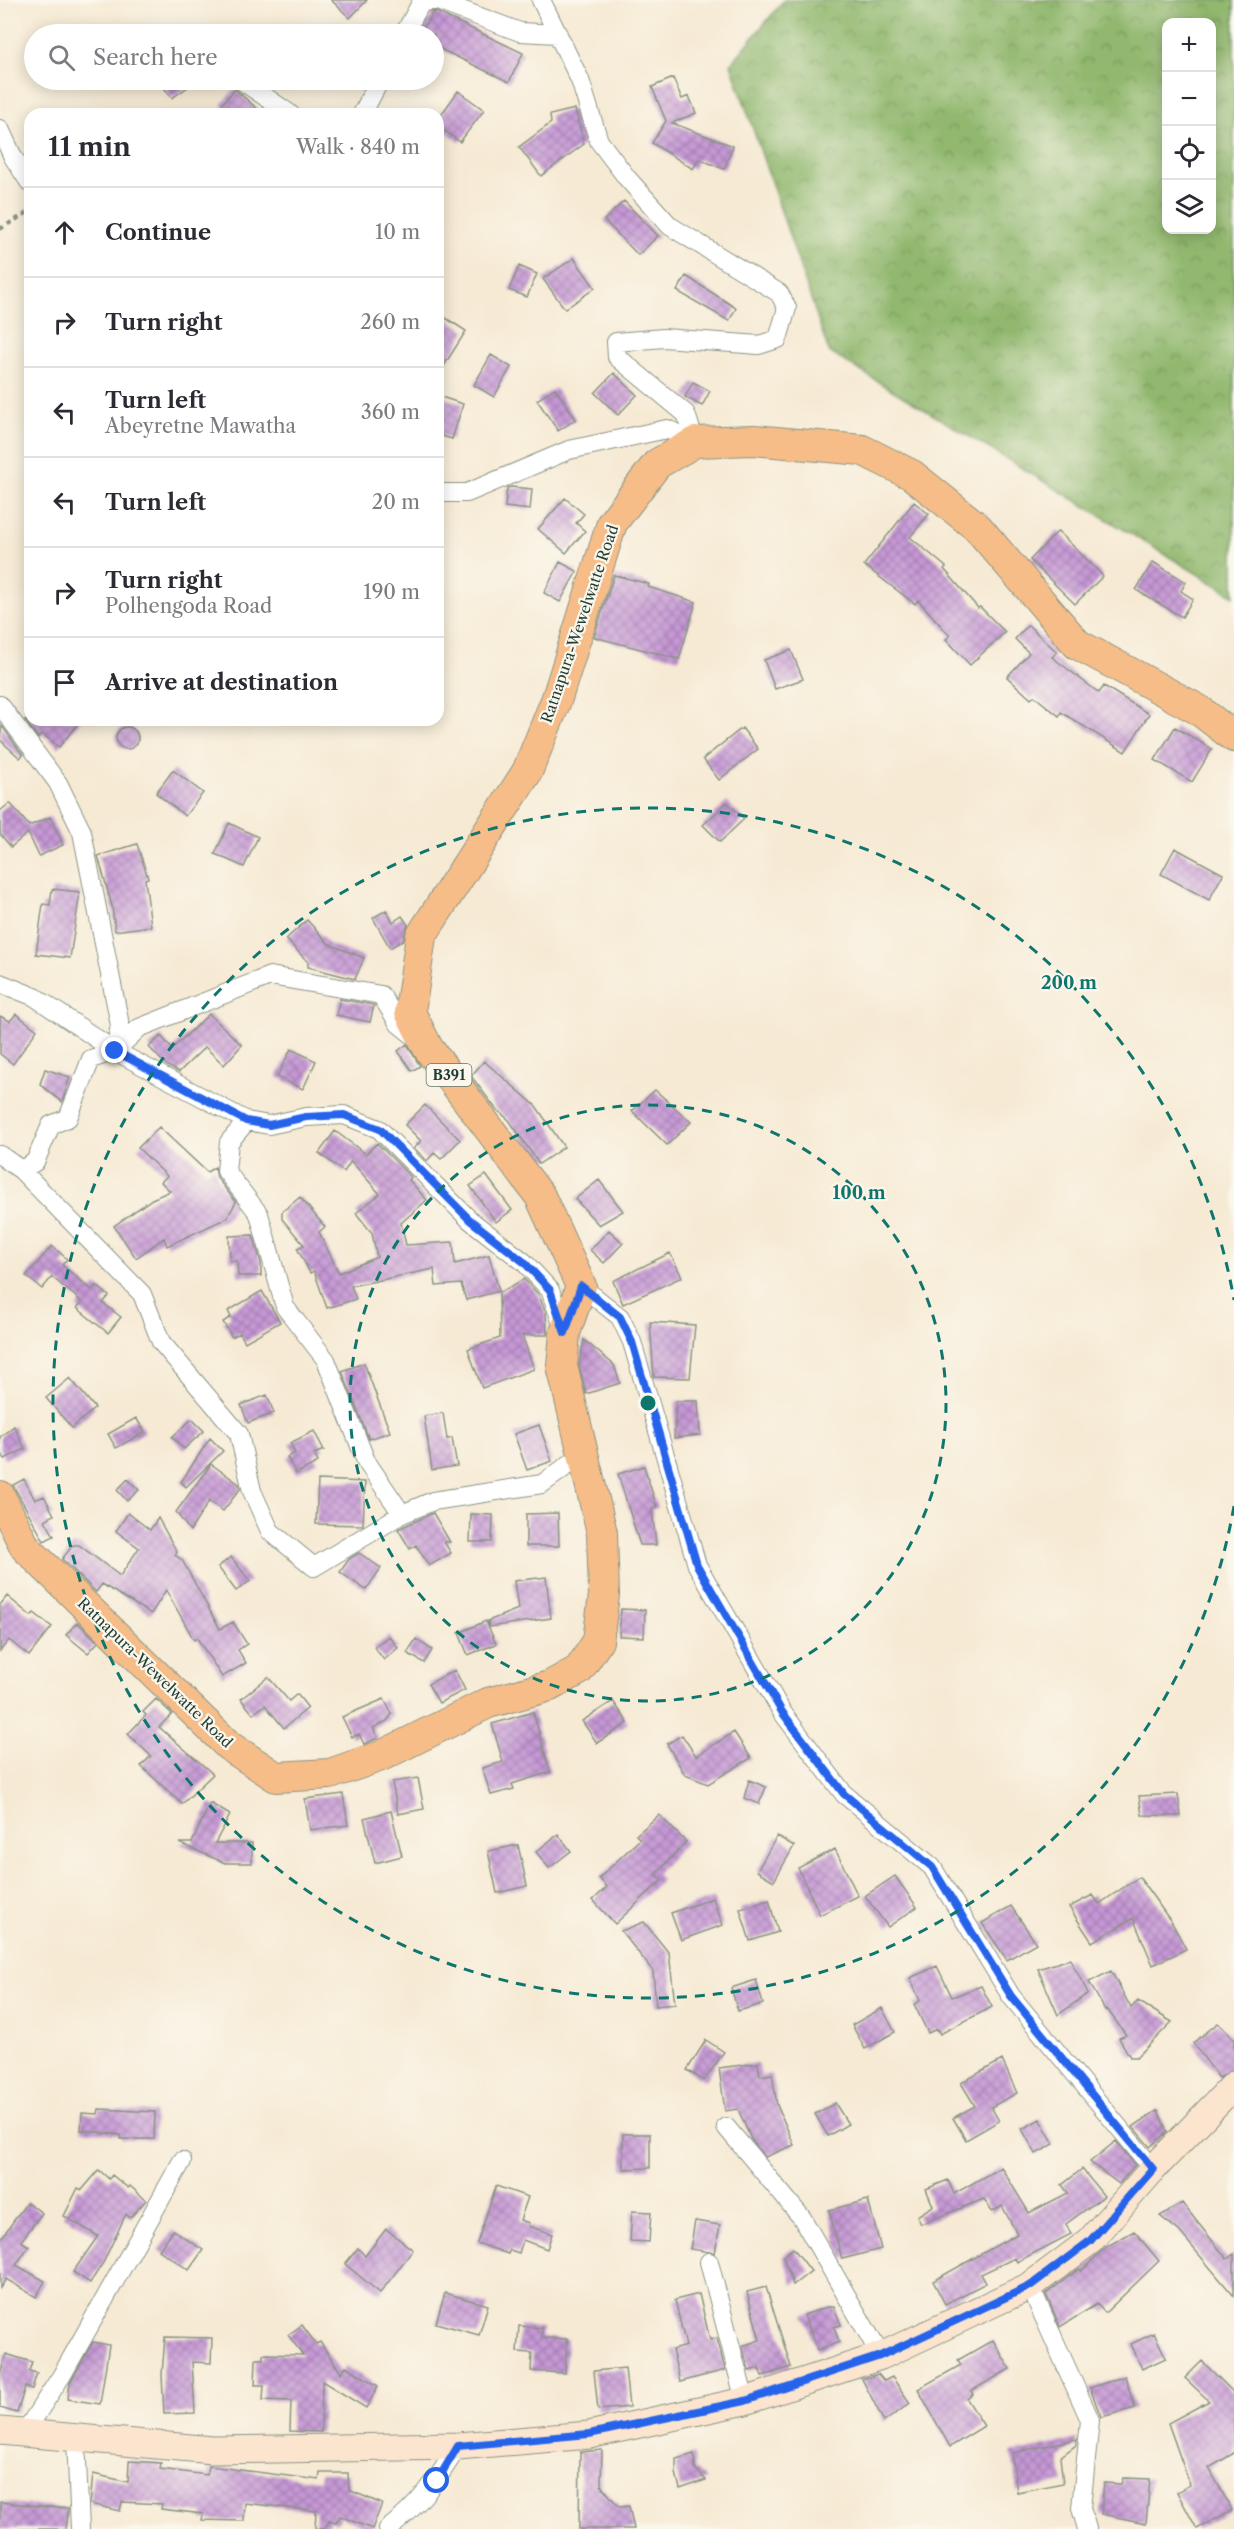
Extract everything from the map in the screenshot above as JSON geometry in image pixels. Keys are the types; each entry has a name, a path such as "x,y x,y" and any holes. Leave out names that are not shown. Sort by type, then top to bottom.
{"main road":[{"name":"Ratnapura-Wewelwatte Road","path":"0,1496 25,1547 229,1746 276,1777 330,1774 381,1756 488,1703 550,1686 579,1670 598,1641 603,1595 602,1533 562,1366 565,1333 581,1286 540,1196 428,1048 410,1012 421,936 527,772 557,698 612,523 657,464 695,442 754,440 862,450 912,475 978,528 1077,644 1199,710 1234,737"}],"street":[{"path":"409,24 421,3 434,0 520,32 558,34"},
{"path":"541,0 580,80 599,141 627,178 670,226 779,293 787,308 778,339 759,345 664,338 616,342 617,357 686,414 695,442"},
{"path":"255,90 281,108"},
{"path":"365,108 375,90"},
{"path":"0,129 24,174"},
{"path":"444,493 467,493 569,450 667,429 695,442"},
{"path":"0,705 58,783 82,832 120,1025 115,1051"},
{"path":"21,1170 35,1162 51,1125 68,1118 91,1059 115,1051 139,1028 270,976 381,995 399,1024 428,1048"},
{"path":"0,983 35,998 115,1051 246,1121 269,1125 306,1117 344,1115 380,1129 470,1220 524,1262 550,1290 565,1333"},
{"path":"246,1121 229,1142 226,1171 259,1214 285,1307 326,1360 366,1461 402,1514"},
{"path":"0,1155 21,1170 142,1294 161,1342 239,1434 252,1491 270,1531 314,1567 402,1514 433,1501 542,1484 582,1455"},
{"path":"581,1286 620,1317 624,1325 632,1342 697,1565 782,1712 844,1794 932,1867 1011,1996 1153,2169"},
{"path":"13,2432 213,2450 458,2446 589,2434 745,2401 880,2356 1030,2286 1090,2241 1153,2169 1234,2085"},
{"path":"726,2127 802,2218 880,2356"},
{"path":"13,2432 62,2375 182,2162"},
{"path":"710,2262 745,2401"},
{"path":"1030,2286 1090,2420 1081,2508 1087,2529"},
{"path":"76,2438 80,2529"},
{"path":"388,2529 412,2512 437,2481 458,2446"}],"path":[{"path":"0,229 24,215"}],"green space":[{"path":"784,0 1234,0 1234,596 829,352 731,64"}],"building":[{"path":"331,0 367,0 350,18"},
{"path":"434,11 523,53 509,82 444,51 444,24 426,24"},
{"path":"673,78 682,99 689,96 696,113 672,123 733,146 724,169 699,159 693,169 652,143 666,121 652,87"},
{"path":"166,90 184,90 172,98"},
{"path":"236,90 256,108 225,108 221,105"},
{"path":"458,91 484,110 460,142 444,130 444,111"},
{"path":"575,109 584,144 541,176 519,147 551,123 550,115"},
{"path":"624,201 658,236 638,255 604,220"},
{"path":"574,258 595,288 565,309 543,279"},
{"path":"519,266 537,274 527,297 509,290"},
{"path":"686,276 736,308 729,321 677,291"},
{"path":"444,317 466,331 444,366"},
{"path":"491,355 511,367 494,397 474,385"},
{"path":"614,373 637,395 618,415 595,393"},
{"path":"693,382 710,391 702,406 685,397"},
{"path":"555,388 576,419 558,431 537,400"},
{"path":"444,398 463,404 452,439 444,437"},
{"path":"507,488 532,489 530,510 505,507"},
{"path":"565,498 584,514 576,523 585,531 566,553 538,529"},
{"path":"914,502 929,514 910,537 946,567 944,569 978,608 980,607 1005,632 970,665 946,639 950,636 918,600 915,604 864,565"},
{"path":"1058,531 1103,576 1075,604 1030,560"},
{"path":"560,562 577,571 560,602 544,593"},
{"path":"1153,562 1186,582 1181,591 1193,599 1182,617 1136,590"},
{"path":"614,575 649,584 648,587 696,602 679,659 594,637"},
{"path":"1028,625 1057,652 1052,657 1099,693 1104,686 1149,714 1125,752 1061,712 1059,716 1034,696 1031,699 1007,677 1029,653 1015,639"},
{"path":"791,650 803,679 775,689 764,660"},
{"path":"2,726 23,755 20,758 0,740"},
{"path":"29,726 76,726 59,747 42,734 38,738"},
{"path":"127,727 137,734 138,738 131,748 127,749 117,742 116,738 123,728"},
{"path":"1175,727 1212,749 1192,782 1155,760"},
{"path":"742,728 758,749 719,780 703,759"},
{"path":"173,770 203,793 185,816 156,793"},
{"path":"727,802 744,819 720,842 703,825"},
{"path":"10,803 29,826 50,817 63,845 39,856 28,833 11,847 0,834 0,811"},
{"path":"229,823 258,837 244,867 215,854"},
{"path":"137,844 148,878 145,879 151,926 115,931 112,906 98,856"},
{"path":"1175,848 1223,874 1209,900 1161,874"},
{"path":"52,889 80,892 70,958 36,954 43,904 50,905"},
{"path":"386,910 393,922 402,916 408,925 403,940 390,948 373,918"},
{"path":"307,920 329,944 364,958 355,979 308,967 308,962 286,939"},
{"path":"340,999 374,1005 370,1022 336,1015"},
{"path":"16,1014 37,1030 13,1064 0,1054 0,1016 10,1021"},
{"path":"209,1014 242,1045 224,1065 205,1047 179,1072 166,1065 149,1047 161,1036 172,1049"},
{"path":"407,1044 420,1066 412,1071 398,1051"},
{"path":"291,1049 316,1061 303,1089 277,1077"},
{"path":"484,1061 536,1106 564,1147 539,1164 509,1120 496,1109 471,1076"},
{"path":"45,1069 70,1077 62,1102 40,1084"},
{"path":"655,1090 691,1122 667,1145 632,1111"},
{"path":"425,1105 460,1140 441,1159 434,1153 427,1161 414,1148 421,1141 405,1125"},
{"path":"159,1127 207,1172 215,1167 217,1178 236,1202 227,1218 167,1246 164,1238 136,1258 114,1226 152,1199 170,1191 161,1182 167,1176 138,1148"},
{"path":"335,1131 366,1154 377,1143 411,1177 409,1180 427,1200 401,1223 406,1245 453,1242 455,1264 489,1255 499,1291 466,1300 461,1284 436,1286 434,1269 351,1286 356,1299 327,1308 314,1271 310,1273 297,1248 304,1245 282,1219 282,1212 300,1197 325,1227 319,1232 339,1273 377,1257 372,1233 356,1213 380,1194 351,1161 344,1172 319,1153"},
{"path":"486,1175 512,1210 496,1222 470,1186"},
{"path":"599,1180 623,1211 599,1225 575,1199"},
{"path":"609,1230 623,1243 604,1263 590,1250"},
{"path":"253,1235 261,1263 261,1276 238,1276 237,1261 230,1261 229,1236"},
{"path":"52,1246 67,1259 62,1265 92,1290 96,1285 109,1296 103,1303 121,1317 108,1333 77,1308 82,1302 52,1277 42,1289 26,1276"},
{"path":"670,1253 682,1277 623,1304 613,1281"},
{"path":"524,1279 538,1294 546,1312 547,1335 522,1335 534,1369 482,1388 468,1349 500,1338 499,1293"},
{"path":"262,1291 280,1322 245,1342 240,1333 232,1337 223,1322 231,1317 228,1311"},
{"path":"650,1322 695,1325 690,1378 654,1377"},
{"path":"584,1340 614,1365 620,1383 586,1394 579,1365"},
{"path":"364,1363 390,1432 369,1439 342,1371"},
{"path":"70,1378 95,1408 72,1428 46,1398"},
{"path":"267,1395 274,1413 248,1423 241,1405"},
{"path":"676,1401 698,1401 700,1435 674,1438"},
{"path":"443,1413 447,1439 452,1438 457,1466 432,1470 424,1416"},
{"path":"136,1418 145,1432 116,1448 108,1434"},
{"path":"192,1419 204,1431 184,1449 172,1437"},
{"path":"539,1425 552,1461 527,1470 514,1434"},
{"path":"14,1426 25,1449 5,1459 0,1450 0,1437"},
{"path":"314,1431 324,1450 314,1454 318,1462 296,1474 287,1457 295,1453 290,1443"},
{"path":"210,1438 223,1451 186,1487 181,1482"},
{"path":"211,1464 239,1484 240,1489 223,1511 209,1501 190,1531 176,1512"},
{"path":"644,1466 657,1508 652,1509 656,1545 640,1545 618,1474"},
{"path":"24,1479 35,1500 44,1496 54,1515 45,1520 54,1536 44,1541 13,1485"},
{"path":"128,1479 139,1490 127,1501 117,1490"},
{"path":"318,1480 365,1482 363,1525 316,1524"},
{"path":"128,1513 150,1530 158,1518 177,1552 175,1555 182,1560 220,1629 233,1622 247,1644 238,1650 246,1663 222,1677 197,1638 194,1640 166,1590 151,1614 102,1584 96,1592 62,1559 73,1545 79,1545 120,1576 139,1548 116,1531"},
{"path":"433,1513 450,1542 444,1542 451,1553 429,1566 416,1545 410,1549 398,1529"},
{"path":"558,1513 559,1546 526,1546 526,1514"},
{"path":"471,1514 493,1515 492,1542 470,1542"},
{"path":"359,1553 381,1568 366,1590 340,1572 349,1559"},
{"path":"231,1557 250,1581 236,1591 218,1567"},
{"path":"546,1577 551,1618 489,1627 488,1621 518,1609 514,1581"},
{"path":"7,1596 31,1616 34,1613 52,1627 29,1656 9,1640 0,1651 0,1605"},
{"path":"621,1609 645,1610 644,1637 619,1636"},
{"path":"486,1621 496,1644 468,1655 459,1633"},
{"path":"77,1622 98,1642 88,1653 66,1635"},
{"path":"389,1636 398,1648 384,1660 374,1647"},
{"path":"416,1639 432,1650 424,1663 407,1653"},
{"path":"455,1670 465,1690 439,1703 428,1684"},
{"path":"268,1677 289,1701 297,1694 308,1708 284,1728 265,1705 253,1714 241,1699"},
{"path":"156,1699 172,1714 159,1727 213,1774 182,1804 141,1766 151,1756 128,1734 146,1715 143,1712"},
{"path":"384,1699 392,1714 387,1721 373,1728 378,1738 364,1744 359,1734 352,1737 342,1717"},
{"path":"613,1701 628,1723 597,1743 582,1721"},
{"path":"533,1712 550,1772 512,1784 514,1789 491,1795 482,1768 503,1762 492,1724"},
{"path":"734,1732 751,1758 708,1784 685,1775 667,1744 682,1735 696,1756"},
{"path":"418,1778 424,1809 398,1814 392,1782"},
{"path":"749,1780 766,1787 759,1804 744,1798"},
{"path":"343,1794 348,1825 310,1830 305,1799"},
{"path":"1178,1794 1181,1816 1142,1815 1139,1796"},
{"path":"210,1803 230,1815 215,1843 252,1843 252,1863 225,1863 179,1843 192,1843"},
{"path":"391,1811 402,1856 375,1863 364,1818"},
{"path":"659,1815 686,1842 656,1874 662,1880 615,1924 593,1900 607,1887 599,1878 640,1839 636,1835"},
{"path":"558,1834 571,1851 549,1868 536,1852"},
{"path":"777,1836 794,1846 774,1881 757,1871"},
{"path":"518,1845 527,1886 497,1893 488,1851"},
{"path":"835,1849 858,1896 820,1915 798,1868"},
{"path":"895,1876 917,1907 888,1927 865,1896"},
{"path":"1139,1877 1172,1923 1186,1949 1153,1965 1133,1918 1092,1942 1069,1907 1093,1895 1099,1904"},
{"path":"713,1898 723,1925 681,1940 671,1913"},
{"path":"769,1900 778,1932 750,1941 740,1909"},
{"path":"1011,1906 1036,1943 1007,1960 982,1923"},
{"path":"644,1922 669,1953 675,2004 656,2006 653,1971 621,1931"},
{"path":"1070,1959 1088,1993 1058,2015 1038,1969"},
{"path":"937,1966 952,1997 981,1986 992,2007 940,2034 937,2029 928,2033 914,2004 920,2001 910,1978"},
{"path":"1111,1971 1131,2008 1138,2001 1172,2022 1137,2057 1130,2057 1119,2038 1126,2035 1107,2009 1105,2010 1089,1982"},
{"path":"756,1980 763,2004 738,2011 731,1988"},
{"path":"882,2008 895,2032 865,2049 852,2025"},
{"path":"1218,2023 1234,2039 1234,2070 1219,2078 1193,2043"},
{"path":"706,2040 724,2052 704,2081 687,2070"},
{"path":"1002,2060 1017,2093 991,2107 999,2121 966,2140 953,2118 975,2106 961,2083"},
{"path":"758,2063 760,2076 772,2074 777,2105 794,2145 765,2157 751,2139 738,2109 725,2111 719,2068"},
{"path":"835,2103 848,2124 828,2136 815,2114"},
{"path":"99,2109 155,2112 154,2139 121,2139 121,2135 81,2130 82,2113 98,2114"},
{"path":"1158,2110 1167,2132 1150,2147 1133,2127"},
{"path":"1040,2119 1054,2144 1036,2154 1022,2129"},
{"path":"623,2134 650,2134 650,2168 623,2169"},
{"path":"1116,2141 1135,2165 1119,2184 1090,2162"},
{"path":"1001,2167 1029,2213 1068,2193 1062,2185 1082,2169 1104,2196 1066,2224 1071,2234 1017,2262 1015,2258 981,2274 986,2283 945,2304 933,2281 1017,2234 1002,2206 992,2212 984,2199 921,2224 917,2216 933,2206 926,2189 948,2180 954,2194"},
{"path":"99,2170 109,2179 112,2175 128,2188 130,2186 146,2200 130,2218 126,2214 103,2263 90,2283 73,2272 98,2236 64,2216 78,2188 82,2190"},
{"path":"496,2186 528,2197 520,2220 529,2223 528,2226 552,2234 547,2249 523,2240 519,2253 510,2250 508,2254 477,2243"},
{"path":"868,2200 881,2249 842,2259 829,2210"},
{"path":"27,2202 42,2213 21,2241 29,2246 16,2265 45,2281 36,2297 6,2279 0,2288 0,2240"},
{"path":"1182,2203 1227,2259 1234,2254 1234,2296 1179,2231 1160,2216"},
{"path":"632,2211 651,2212 649,2242 630,2241"},
{"path":"695,2221 720,2225 715,2253 690,2249"},
{"path":"386,2229 413,2250 380,2293 345,2264 358,2248 365,2256"},
{"path":"173,2230 203,2250 189,2270 159,2250"},
{"path":"1134,2231 1159,2261 1105,2313 1097,2304 1060,2327 1046,2294 1079,2269 1081,2271 1106,2247"},
{"path":"793,2248 811,2271 793,2285 783,2256"},
{"path":"766,2287 791,2367 762,2376 759,2368 749,2371 742,2346 760,2340 747,2292"},
{"path":"445,2293 488,2305 479,2335 436,2323"},
{"path":"699,2294 710,2340 717,2338 725,2370 680,2382 672,2350 686,2346 675,2300"},
{"path":"827,2307 834,2307 841,2325 834,2327 839,2342 817,2350 804,2315"},
{"path":"302,2325 316,2344 320,2342 341,2373 346,2366 378,2386 366,2408 322,2381 321,2432 290,2431 291,2401 263,2400 264,2385 255,2385 256,2359 263,2359 263,2354 303,2355 288,2335"},
{"path":"519,2326 542,2328 542,2338 567,2339 565,2373 531,2371 532,2353 517,2352"},
{"path":"1154,2333 1166,2358 1142,2369 1131,2344"},
{"path":"165,2337 212,2338 211,2363 192,2362 195,2413 164,2414 162,2375"},
{"path":"993,2340 1010,2369 971,2391 973,2394 967,2399 984,2426 950,2447 918,2389 961,2365 958,2360"},
{"path":"93,2342 109,2345 100,2404 68,2399 70,2383"},
{"path":"6,2354 32,2362 29,2371 37,2373 32,2389 25,2387 17,2413 0,2408 0,2375"},
{"path":"1202,2361 1234,2393 1234,2453 1209,2468 1232,2510 1197,2529 1177,2492 1190,2485 1168,2423 1209,2401 1185,2378"},
{"path":"625,2368 629,2407 598,2410 594,2371"},
{"path":"878,2374 884,2381 892,2377 910,2403 884,2422 862,2379"},
{"path":"1125,2376 1135,2408 1101,2417 1090,2388"},
{"path":"1077,2439 1076,2445 1060,2457 1063,2483 1017,2492 1012,2453"},
{"path":"602,2450 601,2485 619,2507 629,2506 634,2529 579,2529 580,2452"},
{"path":"694,2454 695,2469 706,2480 680,2489 676,2473 676,2459"},
{"path":"129,2461 161,2463 160,2469 207,2475 209,2466 319,2480 320,2473 348,2473 349,2490 382,2504 372,2529 340,2516 336,2523 329,2521 324,2529 315,2529 316,2511 245,2503 244,2521 202,2520 203,2514 161,2509 162,2504 122,2502 120,2511 90,2504 93,2474 128,2482"},
{"path":"1123,2478 1150,2479 1146,2523 1101,2514 1104,2483 1121,2484"},
{"path":"0,2502 68,2509 65,2529 0,2529"}],"route":[{"path":"115,1051 246,1121 269,1125 306,1117 344,1115 380,1129 447,1194 470,1220 524,1262 550,1290 565,1333 581,1286 620,1317 632,1342 697,1565 782,1712 844,1794 932,1867 1011,1996 1153,2169 1090,2241 1030,2286 880,2356 745,2401 589,2434 458,2446 437,2481"}]}
